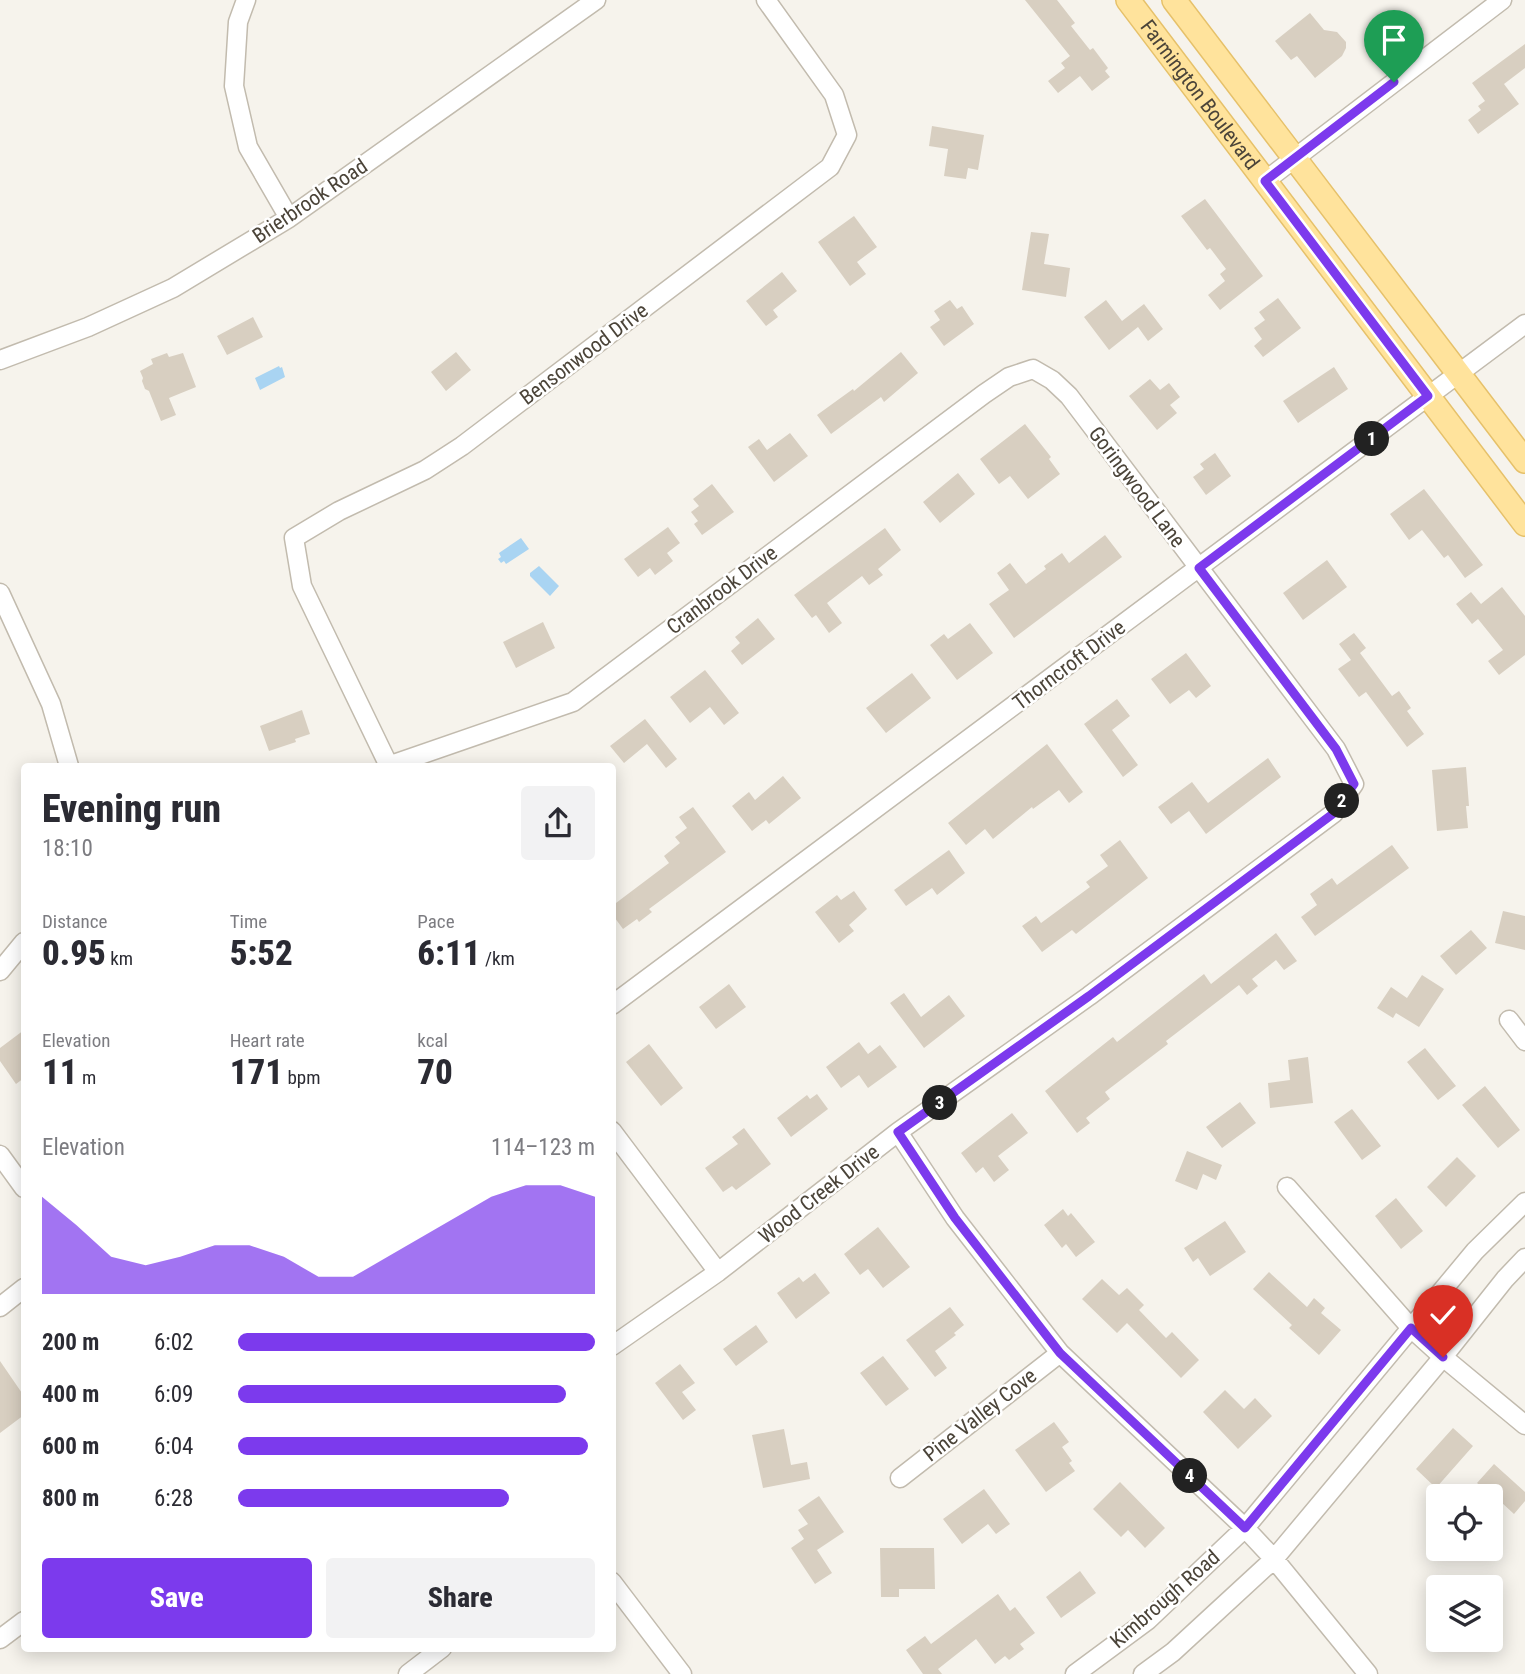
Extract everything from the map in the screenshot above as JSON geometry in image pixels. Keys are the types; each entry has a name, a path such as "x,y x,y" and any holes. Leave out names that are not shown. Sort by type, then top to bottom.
{"main road":[{"name":"Farmington Boulevard","path":"1128,0 1525,524"},
{"name":"Farmington Boulevard","path":"1174,0 1525,461"}],"street":[{"path":"246,0 238,22 234,86 248,147 289,218"},
{"name":"Brierbrook Road","path":"0,360 88,327 173,288 289,218 596,0"},
{"name":"Bensonwood Drive","path":"388,763 302,586 294,538 339,511 425,470 462,446 830,167 846,135 834,95 766,0"},
{"path":"1265,181 1502,0"},
{"name":"Thorncroft Drive","path":"616,1002 1525,324"},
{"name":"Goringwood Lane","path":"1033,369 1052,380 1069,396 1336,749 1354,784"},
{"name":"Cranbrook Drive","path":"398,763 573,702 984,394 1009,377 1033,369"},
{"path":"0,593 58,720 68,763"},
{"name":"Wood Creek Drive","path":"616,1343 718,1272 898,1132 1089,996 1334,813 1354,784"},
{"path":"0,971 21,946"},
{"path":"1509,1020 1525,1041"},
{"path":"898,1132 955,1218 1060,1353 1245,1528 1274,1559 1368,1674"},
{"path":"616,1136 718,1272"},
{"path":"0,1155 21,1184"},
{"path":"1287,1187 1411,1328 1525,1425"},
{"name":"Kimbrough Road","path":"1075,1674 1148,1620 1245,1528 1475,1251 1525,1202"},
{"name":"Kimbrough Road","path":"1143,1674 1173,1652 1274,1559 1525,1258"},
{"path":"0,1307 21,1290"},
{"name":"Pine Valley Cove","path":"900,1478 1060,1353"},
{"path":"616,1586 681,1674"},
{"path":"0,1639 21,1623"},
{"path":"408,1674 437,1652"}],"water":[{"path":"282,367 285,377 260,390 255,378"},
{"path":"521,538 529,549 506,564 504,561 501,563 498,559 501,557 499,553"},
{"path":"539,566 559,586 550,596 530,576"}],"building":[{"path":"1025,0 1057,0 1075,23 1071,26 1108,68 1105,71 1110,77 1092,91 1080,76 1058,93 1048,81 1065,68 1061,63 1070,56"},
{"path":"1310,13 1324,30 1337,32 1346,42 1342,56 1315,78 1297,56 1291,60 1275,41"},
{"path":"1525,44 1525,68 1504,84 1519,104 1478,134 1468,120 1481,110 1478,106 1485,101 1472,83"},
{"path":"932,126 984,135 978,170 968,168 966,179 944,176 948,149 929,146"},
{"path":"1205,199 1263,276 1220,310 1208,295 1225,281 1220,274 1226,269 1210,248 1207,250 1181,216"},
{"path":"854,216 877,247 857,262 866,274 850,286 818,242"},
{"path":"1031,232 1049,234 1044,264 1070,268 1066,297 1022,290"},
{"path":"782,272 797,291 773,310 778,317 766,326 746,301"},
{"path":"1278,298 1301,328 1263,357 1254,346 1262,339 1254,328 1265,320 1259,312"},
{"path":"950,300 957,309 962,306 974,324 944,346 930,327 940,320 934,311"},
{"path":"1106,300 1122,321 1144,304 1163,329 1148,341 1138,327 1109,350 1084,317"},
{"path":"253,317 263,337 227,355 217,336"},
{"path":"456,352 471,370 446,391 431,372"},
{"path":"901,352 918,373 884,402 881,397 831,434 817,415 853,389 854,391"},
{"path":"167,353 169,357 183,353 196,387 169,398 176,415 161,421 149,391 145,389 140,371 153,364 151,359"},
{"path":"1334,367 1348,389 1298,423 1283,401"},
{"path":"1150,379 1160,390 1169,383 1180,397 1170,405 1177,413 1157,430 1129,396"},
{"path":"1025,424 1051,457 1049,459 1060,474 1028,499 1010,476 999,484 980,459"},
{"path":"790,433 808,456 774,482 748,447 759,439 767,450"},
{"path":"1215,453 1231,476 1206,495 1193,477 1204,469 1200,464"},
{"path":"958,473 975,494 940,523 923,502"},
{"path":"712,484 734,512 702,535 694,524 698,521 691,512 699,506 693,499"},
{"path":"1424,489 1483,565 1465,578 1448,555 1444,558 1422,530 1409,540 1390,514"},
{"path":"668,527 680,543 667,553 673,561 655,575 650,568 638,577 624,559"},
{"path":"885,528 901,550 878,569 883,575 869,585 862,576 827,603 842,623 829,633 816,615 812,618 794,595"},
{"path":"1105,535 1122,557 1014,638 989,604 1009,590 997,573 1010,563 1026,584 1062,553 1069,563"},
{"path":"1327,560 1347,587 1303,620 1283,593"},
{"path":"1502,587 1525,616 1525,655 1499,675 1488,661 1503,650 1478,619 1472,624 1456,604 1471,592 1481,604"},
{"path":"758,618 775,639 742,665 731,651 740,643 735,637"},
{"path":"543,622 555,648 516,668 503,642"},
{"path":"970,623 993,653 957,680 930,645 944,634 948,639"},
{"path":"1354,633 1366,648 1360,653 1392,696 1399,691 1411,708 1407,711 1424,734 1407,747 1366,692 1359,697 1338,669 1351,660 1339,644"},
{"path":"1186,653 1211,686 1196,698 1189,690 1170,704 1151,679"},
{"path":"705,670 739,713 724,725 710,707 690,723 670,697"},
{"path":"912,673 931,698 886,733 866,708"},
{"path":"1117,699 1130,716 1112,730 1138,765 1123,777 1084,724"},
{"path":"302,710 310,734 269,751 260,726"},
{"path":"645,719 677,759 666,768 647,744 624,763 610,746"},
{"path":"1047,744 1083,792 1069,803 1059,790 1033,809 1032,807 993,839 985,829 966,845 948,823"},
{"path":"1268,758 1281,777 1206,834 1189,811 1171,824 1158,807 1192,782 1208,803"},
{"path":"1466,767 1468,828 1437,831 1432,770"},
{"path":"783,776 801,798 769,824 766,820 752,831 732,806 749,792 755,800"},
{"path":"693,807 726,852 649,909 652,912 639,922 637,919 623,929 616,919 616,903 669,863 664,856 680,843 675,837 687,828 679,817"},
{"path":"1120,840 1148,878 1076,934 1072,930 1042,952 1022,926 1036,916 1041,923 1090,887 1086,882 1108,866 1100,855"},
{"path":"1392,845 1409,868 1315,936 1301,917 1317,905 1310,894 1332,878 1337,885"},
{"path":"949,850 965,873 937,895 932,888 906,906 894,890"},
{"path":"854,891 867,909 849,925 854,931 839,943 815,912 837,895 841,900"},
{"path":"1503,911 1525,916 1525,950 1495,943"},
{"path":"1471,930 1487,948 1456,975 1440,956"},
{"path":"1276,933 1297,961 1284,970 1276,960 1252,979 1258,986 1247,995 1239,985 1166,1041 1168,1044 1105,1092 1110,1099 1086,1118 1090,1123 1077,1133 1045,1091 1113,1037 1117,1042 1204,974 1211,984"},
{"path":"1422,975 1444,989 1419,1027 1396,1013 1393,1018 1377,1008 1391,987 1407,998"},
{"path":"729,984 746,1007 716,1029 699,1007"},
{"path":"904,993 921,1017 949,995 965,1016 924,1048 890,1003"},
{"path":"21,1032 21,1080 16,1084 0,1061 0,1048"},
{"path":"859,1042 868,1054 880,1045 897,1067 868,1088 859,1075 841,1088 826,1067"},
{"path":"649,1044 683,1088 661,1106 626,1062"},
{"path":"1425,1048 1456,1086 1438,1100 1407,1062"},
{"path":"1308,1057 1313,1103 1270,1108 1268,1083 1290,1080 1288,1060"},
{"path":"1485,1086 1520,1130 1498,1148 1462,1105"},
{"path":"817,1094 828,1109 791,1137 777,1118 807,1095 810,1099"},
{"path":"1240,1102 1256,1123 1222,1148 1206,1127"},
{"path":"1352,1109 1381,1146 1362,1160 1334,1122"},
{"path":"1012,1113 1028,1133 998,1156 1009,1170 994,1182 983,1167 976,1173 961,1153"},
{"path":"744,1128 771,1164 736,1190 732,1186 723,1192 705,1168 738,1144 732,1137"},
{"path":"1187,1151 1222,1165 1216,1180 1203,1174 1197,1190 1175,1181"},
{"path":"1457,1157 1476,1176 1446,1207 1427,1187"},
{"path":"1396,1198 1423,1231 1401,1249 1375,1216"},
{"path":"1063,1209 1068,1216 1071,1213 1095,1242 1076,1257 1066,1244 1062,1248 1044,1225"},
{"path":"1225,1221 1246,1252 1210,1276 1198,1258 1193,1262 1184,1248"},
{"path":"878,1227 910,1267 883,1288 868,1269 860,1275 844,1254"},
{"path":"1269,1272 1307,1307 1314,1298 1325,1308 1321,1313 1341,1330 1319,1355 1289,1328 1292,1325 1253,1289"},
{"path":"815,1273 830,1293 796,1319 777,1293 799,1277 803,1282"},
{"path":"1102,1279 1119,1295 1127,1288 1144,1305 1139,1310 1166,1338 1172,1332 1199,1360 1181,1378 1127,1323 1117,1333 1082,1299"},
{"path":"950,1307 964,1325 954,1333 956,1335 935,1351 947,1368 935,1377 906,1340"},
{"path":"756,1325 768,1342 736,1366 723,1349"},
{"path":"883,1356 909,1389 886,1406 860,1373"},
{"path":"0,1361 21,1392 21,1417 0,1433"},
{"path":"680,1364 695,1383 682,1392 696,1410 683,1420 655,1383"},
{"path":"1225,1390 1244,1409 1255,1398 1272,1416 1238,1449 1203,1412"},
{"path":"1054,1422 1069,1442 1062,1447 1072,1461 1069,1463 1075,1471 1046,1492 1015,1450"},
{"path":"1453,1428 1473,1446 1440,1484 1432,1484 1416,1469"},
{"path":"784,1429 791,1465 807,1462 810,1479 763,1488 752,1435"},
{"path":"1494,1464 1525,1492 1525,1501 1514,1514 1503,1504 1503,1484 1477,1483"},
{"path":"1120,1482 1165,1528 1145,1548 1128,1530 1121,1537 1093,1509"},
{"path":"984,1489 1010,1524 996,1534 988,1524 962,1544 943,1519"},
{"path":"819,1496 844,1532 817,1550 832,1573 815,1584 791,1548 804,1539 798,1530 808,1524 798,1510"},
{"path":"880,1548 934,1548 935,1589 899,1589 899,1597 881,1597"},
{"path":"1080,1571 1096,1593 1061,1618 1046,1597"},
{"path":"998,1594 1010,1611 1015,1607 1035,1633 1020,1644 1024,1649 1009,1660 1005,1656 995,1664 976,1639 938,1669 942,1674 923,1674 906,1650 925,1636 931,1644"}],"route":[{"path":"1394,82 1265,181 1428,396 1199,568 1336,749 1354,784 1334,813 1089,996 898,1132 955,1218 1060,1353 1245,1528 1411,1328 1443,1357"}]}
